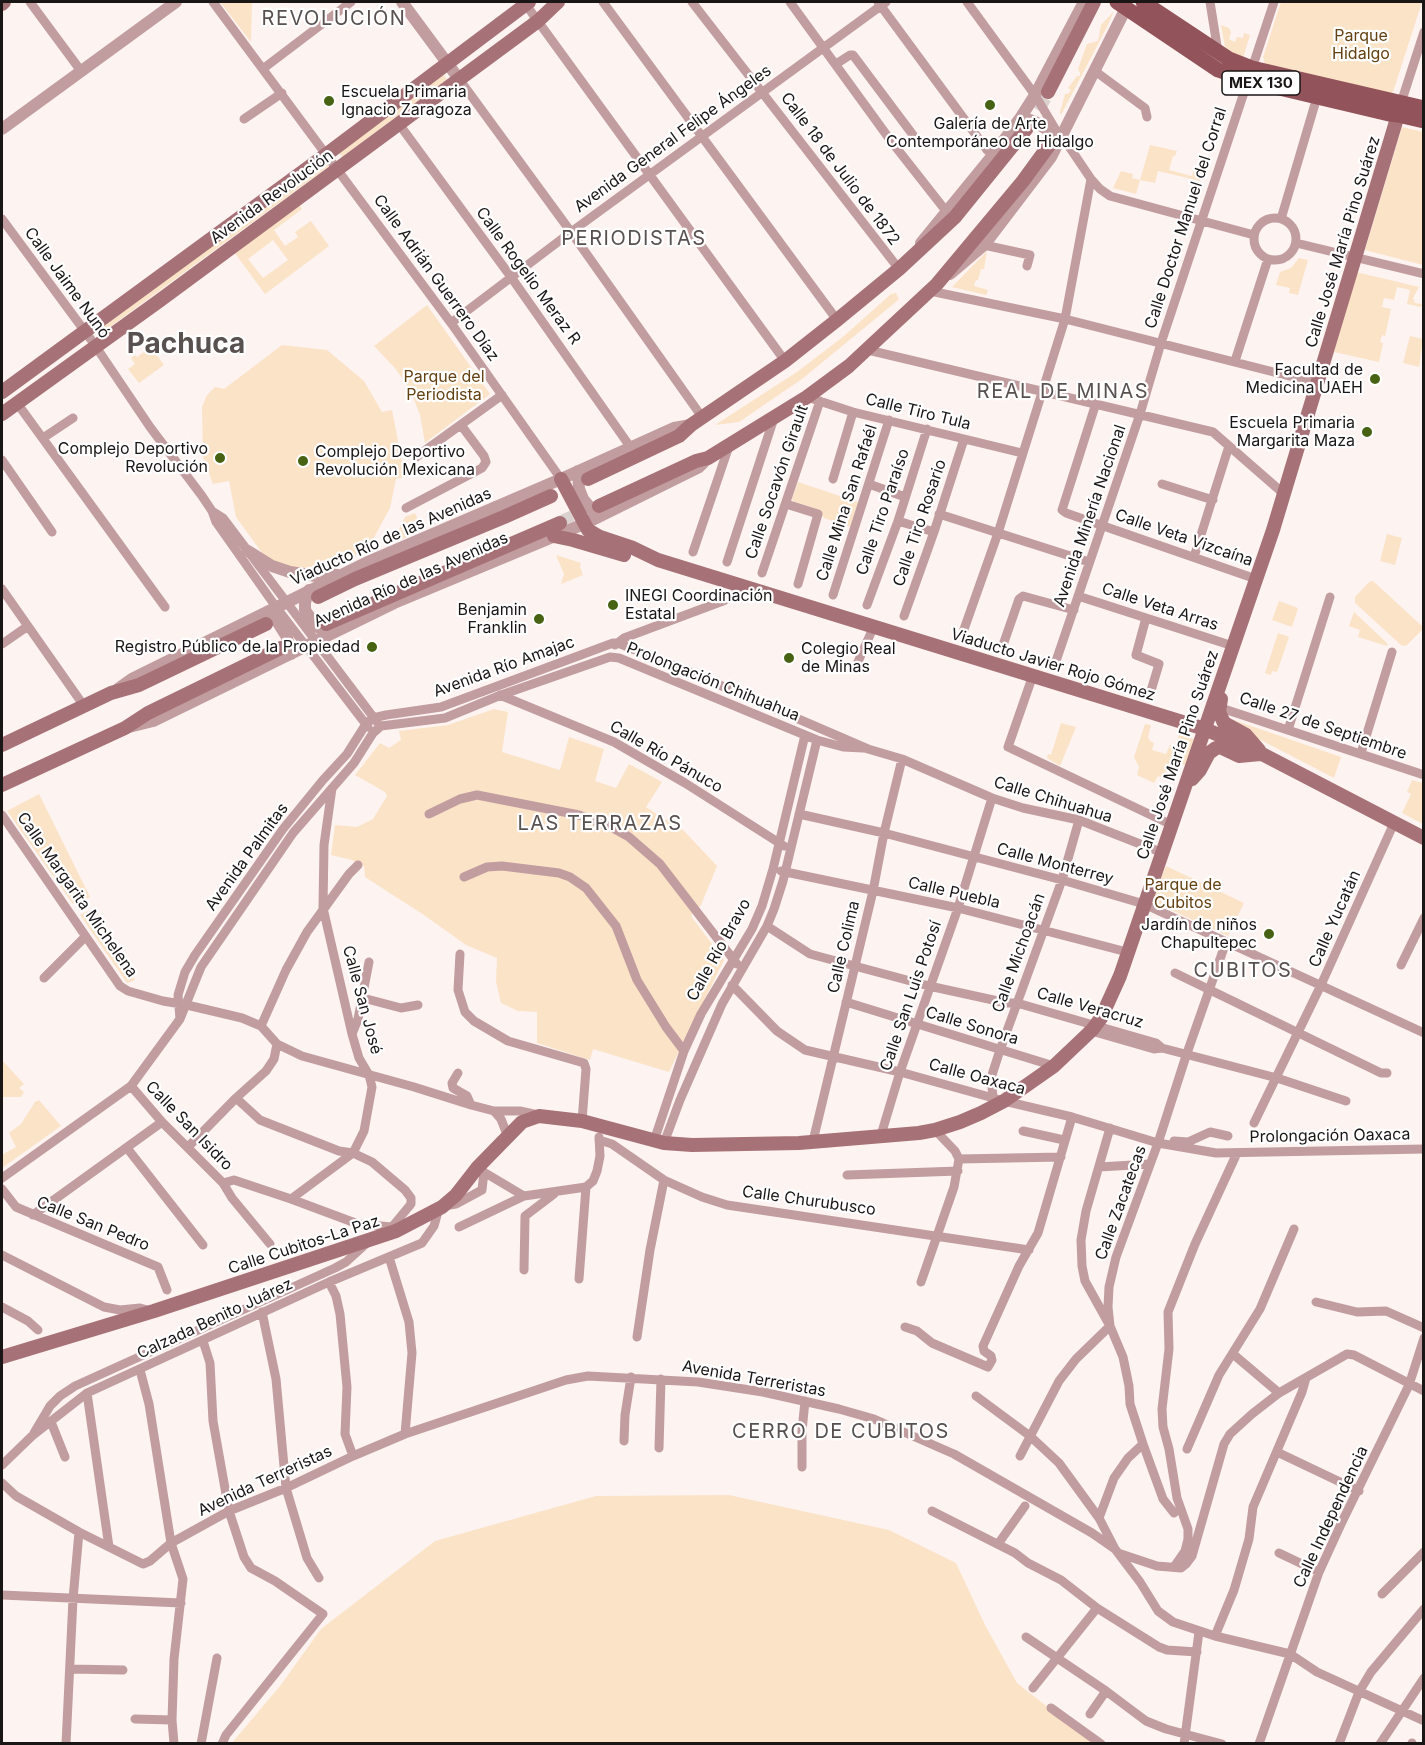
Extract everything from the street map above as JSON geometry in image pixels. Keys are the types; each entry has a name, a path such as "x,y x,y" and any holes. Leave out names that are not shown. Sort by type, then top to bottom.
{"main road":[{"name":"Avenida Revolución","path":"2,392 327,154 526,2"},
{"name":"Avenida Revolución","path":"2,414 538,21 558,2"},
{"name":"Viaducto Río de las Avenidas","path":"1042,94 1094,2"},
{"name":"MEX 130","path":"1145,3 1249,74 1317,97 1389,114 1400,109 1424,108"},
{"path":"1123,4 1145,3"},
{"name":"MEX 130","path":"1123,4 1218,70 1249,74 1400,109 1424,121"},
{"name":"Calle José María Pino Suárez","path":"582,1121 659,1142 743,1146 935,1130 960,1122 1054,1066 1093,1028 1112,996 1120,976 1205,729 1222,694 1220,684 1284,494 1400,109"},
{"name":"Viaducto Río de las Avenidas","path":"583,475 679,436 697,421 785,361 837,320 902,266 955,217 1024,122"},
{"path":"598,511 696,461 708,458 774,418 813,399 934,288 1055,140"},
{"path":"561,479 584,524"},
{"name":"Viaducto Río de las Avenidas","path":"313,593 551,496"},
{"path":"332,627 434,576 560,523"},
{"name":"Viaducto Javier Rojo Gómez","path":"584,524 588,530 600,537 633,548 658,560"},
{"path":"424,549 435,533 460,534"},
{"name":"Viaducto Javier Rojo Gómez","path":"554,536 631,556 658,560 1205,729 1262,754 1424,838"},
{"path":"434,576 461,574 477,558"},
{"name":"Viaducto Río de las Avenidas","path":"2,745 111,693 139,685 265,619"},
{"path":"2,785 125,728 148,713 286,651"},
{"path":"1216,706 1224,723 1246,735 1262,754"},
{"path":"1186,785 1200,770 1209,753 1216,748 1220,747 1239,756 1262,754"},
{"path":"539,1116 582,1121"},
{"name":"Calle Cubitos-La Paz","path":"2,1358 370,1241 440,1207 456,1195 481,1170 522,1122 539,1116"}],"street":[{"path":"30,2 81,71"},
{"path":"2,129 176,2"},
{"name":"Calle Adrián Guerrero Díaz","path":"213,2 451,323 561,479"},
{"path":"264,68 351,2"},
{"path":"402,2 572,232 697,421"},
{"path":"526,2 785,361"},
{"path":"603,2 837,320"},
{"name":"Calle 18 de Julio de 1872","path":"692,2 902,266"},
{"path":"790,2 891,141 946,211"},
{"path":"968,2 1042,94 1055,140"},
{"name":"Viaducto Río de las Avenidas","path":"902,266 993,155 1024,122 1042,94 1084,2"},
{"path":"1210,2 1218,52"},
{"name":"Calle Doctor Manuel del Corral","path":"1161,343 1274,2"},
{"path":"882,3 987,150 993,155"},
{"name":"Avenida General Felipe Ángeles","path":"451,323 882,3"},
{"path":"934,288 984,245 1051,158 1055,140 1095,71 1123,4"},
{"path":"1400,109 1424,32"},
{"path":"836,64 851,54 853,55 910,132 891,141"},
{"path":"1095,71 1145,108 1147,117"},
{"path":"244,119 282,93"},
{"path":"1281,219 1317,97"},
{"path":"1024,122 1035,122 1055,140 1068,145 1091,179 1110,196 1254,235"},
{"name":"Calle Rogelio Meraz R","path":"399,124 511,277 631,448"},
{"path":"962,635 998,533 1065,319 1091,179"},
{"name":"Calle Jaime Nunó","path":"2,219 212,511 216,522 377,730"},
{"path":"1281,219 1291,225 1296,243 1286,257 1280,260 1268,259 1262,256 1255,247 1254,235 1256,229 1264,221 1281,219"},
{"path":"1296,243 1424,274"},
{"path":"984,245 1029,255 1027,266"},
{"path":"1235,361 1268,259"},
{"path":"934,288 1317,383"},
{"name":"Avenida Minería Nacional","path":"1055,664 1140,414 1161,343"},
{"path":"868,350 1213,432 1284,494"},
{"path":"416,457 502,395"},
{"name":"Calle Tiro Tula","path":"813,399 853,412 1022,453"},
{"name":"Calle Socavón Girault","path":"762,573 786,504 813,399"},
{"path":"17,403 165,608"},
{"name":"Calle Veta Vizcaína","path":"1096,403 1062,510 1257,579"},
{"path":"833,479 853,412"},
{"path":"43,438 73,418"},
{"path":"728,562 774,418"},
{"name":"Calle Mina San Rafaél","path":"833,595 889,420"},
{"name":"Viaducto Río de las Avenidas","path":"265,619 281,605 313,593 342,573 561,479 583,475 631,448 674,428 697,421"},
{"path":"406,508 482,468 486,462 461,425"},
{"name":"Calle Tiro Paraíso","path":"867,605 898,520 927,429"},
{"name":"Calle Tiro Rosario","path":"904,616 964,439"},
{"path":"693,552 729,446"},
{"path":"1194,557 1229,446"},
{"path":"2,460 52,532"},
{"path":"583,475 579,489 588,505 598,511"},
{"path":"869,484 905,497"},
{"path":"1162,484 1213,500"},
{"path":"786,504 818,514 798,584"},
{"name":"Calle Jaime Nunó","path":"212,511 223,518 248,552 281,605"},
{"name":"Avenida Río de las Avenidas","path":"286,651 310,644 332,627 584,524 598,511"},
{"path":"939,514 1089,562"},
{"path":"898,520 934,532"},
{"path":"248,552 272,566 290,572 316,576 342,573"},
{"name":"Avenida Río Amajac","path":"592,662 624,638 723,601 747,587"},
{"path":"2,589 84,706"},
{"path":"313,593 305,610 316,626 324,631 332,627"},
{"path":"1002,648 1019,598 1023,596 1074,610"},
{"name":"Calle Veta Arras","path":"1078,596 1233,646"},
{"path":"1288,730 1329,597"},
{"path":"1146,618 1136,655 1159,664 1150,694"},
{"path":"265,619 277,621 287,638 286,651"},
{"path":"2,644 28,626"},
{"path":"857,664 874,626"},
{"name":"Avenida Río Amajac","path":"370,721 441,707 607,644 618,643"},
{"name":"Prolongación Chihuahua","path":"618,643 801,719"},
{"path":"1361,753 1392,652"},
{"name":"Avenida Río Amajac","path":"377,730 438,720 501,695 610,657"},
{"name":"Prolongación Chihuahua","path":"610,657 619,658 805,735"},
{"path":"1033,675 1008,747 1172,825"},
{"name":"Calle Río Pánuco","path":"487,690 614,742 791,849"},
{"name":"Calle 27 de Septiembre","path":"1216,706 1424,776"},
{"name":"Calle Chihuahua","path":"801,719 868,749 902,759 992,798 1023,808 1079,820 1163,853"},
{"name":"Avenida Palmitas","path":"182,1004 178,995 185,972 195,955 283,829 347,754 370,721"},
{"name":"Avenida Palmitas","path":"2,1178 131,1086 180,1019 182,1004 201,967 293,833 354,763 377,730"},
{"name":"Calle Chihuahua","path":"805,735 843,747 868,749"},
{"name":"Calle Río Bravo","path":"659,1142 684,1051 700,1014 734,960 757,917 773,869 805,735"},
{"name":"Calle Río Bravo","path":"659,1142 732,985 767,926 774,909 817,740"},
{"name":"Calle Colima","path":"813,1141 902,759"},
{"path":"323,780 332,787"},
{"name":"Calle San José","path":"291,1199 353,1153 364,1131 372,1087 369,1075 359,1058 352,1034 323,908 324,845 332,787"},
{"path":"429,813 460,799 477,795 579,815 613,828 629,837 660,864 742,970"},
{"name":"Calle San Luis Potosí","path":"881,1135 929,986 958,908 992,798"},
{"name":"Calle Monterrey","path":"799,813 884,833 1144,904 1424,1034"},
{"name":"Calle Margarita Michelena","path":"2,815 120,986 128,991 182,1004"},
{"name":"Calle Michoacán","path":"999,1099 991,1078 1013,1005 1062,880 1079,820"},
{"name":"Calle Yucatán","path":"1254,1123 1322,985 1394,823"},
{"path":"261,1026 286,970 323,908 358,865"},
{"path":"464,877 487,867 502,866 546,870 579,882 592,894 616,926 637,980 684,1051"},
{"name":"Calle Puebla","path":"773,869 958,908 1127,952"},
{"path":"1401,965 1424,918"},
{"name":"Calle Veracruz","path":"767,926 810,954 929,986 1013,1005 1093,1028 1154,1049 1162,1048 1277,1078 1346,1101"},
{"path":"44,978 85,938"},
{"name":"Calle Zacatecas","path":"1110,1326 1108,1287 1116,1257 1159,1141 1226,942"},
{"path":"460,954 458,990 465,1012 474,1021 508,1041 584,1063 586,1069 582,1121"},
{"path":"352,1034 363,998 369,962"},
{"path":"1175,973 1381,1073 1387,1073"},
{"name":"Calle Oaxaca","path":"732,985 777,1031 805,1050 900,1072 1159,1141 1216,1153 1237,1153"},
{"path":"363,998 401,1008 418,1005"},
{"name":"Calle Sonora","path":"846,1002 1054,1066"},
{"path":"182,1004 242,1018 261,1026 277,1044 302,1056 494,1111 520,1111 539,1116"},
{"path":"188,1147 266,1071 274,1059 277,1044"},
{"path":"458,1072 452,1083 453,1088 467,1096 471,1105"},
{"name":"Calle San Isidro","path":"131,1086 162,1122 223,1183 232,1198 270,1244"},
{"path":"223,1183 234,1180 358,1224 394,1229 411,1204 411,1198 405,1190 372,1162 260,1120 236,1098"},
{"path":"494,1111 501,1119 508,1137"},
{"path":"904,1326 917,1331 932,1343 988,1367 992,1360 991,1356 984,1351 983,1346 1019,1266 1038,1233 1072,1117"},
{"path":"33,1215 162,1122"},
{"path":"459,1227 524,1196 586,1187 597,1171 600,1156 596,1125"},
{"path":"1110,1128 1086,1211 1080,1252 1085,1281 1110,1326 1126,1370 1130,1404 1143,1444 1163,1499 1174,1513"},
{"path":"921,1282 958,1172 959,1159 955,1151 935,1130"},
{"path":"1023,1131 1064,1140"},
{"path":"1159,1141 1188,1142 1210,1132 1228,1136"},
{"name":"Calle Churubusco","path":"599,1140 612,1144 664,1180 727,1205 1029,1250"},
{"path":"127,1148 203,1245"},
{"name":"Prolongación Oaxaca","path":"1237,1153 1424,1149"},
{"path":"1174,1567 1185,1551 1188,1529 1177,1498 1163,1427 1162,1409 1169,1348 1168,1312 1195,1244 1237,1153"},
{"path":"959,1159 1061,1157"},
{"path":"1099,1167 1150,1164"},
{"path":"481,1170 524,1196"},
{"path":"847,1175 958,1172"},
{"path":"637,1337 650,1250 664,1180"},
{"path":"579,1279 586,1187"},
{"name":"Calle San Pedro","path":"2,1189 16,1207 158,1267 167,1290"},
{"path":"524,1270 525,1216 556,1192"},
{"name":"Calzada Benito Juárez","path":"2,1465 32,1436 87,1393 329,1282 422,1243 434,1226 440,1207"},
{"path":"1187,1449 1219,1375 1260,1309 1294,1229"},
{"path":"32,1436 50,1406 75,1386 335,1269 370,1241"},
{"path":"2,1255 104,1307 120,1310 140,1308 154,1311"},
{"path":"390,1257 400,1287 412,1353 405,1434"},
{"path":"329,1282 336,1296 340,1314 346,1387 345,1434 353,1455"},
{"path":"1316,1302 1357,1312 1386,1311 1424,1329"},
{"path":"2,1307 28,1321 38,1330"},
{"path":"262,1312 276,1380 286,1488 307,1558 319,1578"},
{"path":"1020,1456 1059,1381 1076,1359 1110,1326"},
{"name":"Calle Independencia","path":"1259,1743 1319,1572 1409,1385 1424,1338"},
{"path":"203,1341 210,1363 213,1421 229,1511 244,1557 251,1568 275,1581 323,1614 222,1743"},
{"path":"1233,1354 1279,1393"},
{"path":"976,1396 1030,1436 1059,1463 1099,1518 1117,1551 1157,1566 1181,1568 1192,1556 1224,1444 1230,1434 1279,1393 1347,1354 1354,1355 1424,1391"},
{"path":"140,1370 149,1404 171,1543 183,1579 174,1659 172,1720 174,1743"},
{"name":"Avenida Terreristas","path":"109,1546 142,1564 150,1561 171,1543 229,1511 286,1488 353,1455 405,1434 566,1380 588,1376 698,1382 805,1401 874,1419 954,1454 1092,1533 1117,1551 1158,1611 1173,1622 1199,1632 1290,1654"},
{"path":"624,1441 631,1377"},
{"path":"1215,1636 1234,1590 1249,1539 1252,1507 1277,1452 1306,1378"},
{"path":"659,1448 661,1380"},
{"path":"87,1393 109,1546"},
{"path":"802,1467 802,1425 805,1401"},
{"path":"51,1422 65,1457"},
{"path":"1099,1518 1114,1478 1128,1458 1143,1444"},
{"path":"1277,1452 1359,1491"},
{"path":"2,1483 16,1496 79,1532 109,1546"},
{"path":"998,1544 1025,1506"},
{"path":"932,1511 1015,1553 1028,1563 1061,1580 1096,1608 1159,1647 1167,1650 1197,1652"},
{"path":"66,1743 79,1532"},
{"path":"1382,1594 1424,1552"},
{"path":"1279,1553 1319,1572"},
{"path":"2,1595 181,1603"},
{"path":"1033,1688 1058,1660 1096,1608"},
{"path":"1339,1743 1359,1692 1371,1672 1424,1609"},
{"path":"1185,1739 1199,1632"},
{"path":"1026,1637 1146,1721 1185,1739 1222,1743"},
{"path":"1290,1654 1317,1672 1400,1712 1424,1721"},
{"path":"201,1743 217,1658"},
{"path":"71,1669 123,1670"},
{"path":"1380,1743 1424,1678"},
{"path":"1090,1714 1106,1691"},
{"path":"1051,1708 1101,1743"},
{"path":"135,1719 172,1720"}],"green space":[{"path":"220,2 252,2 251,42"},
{"name":"Parque Hidalgo","path":"1281,2 1422,2 1393,92 1386,96 1265,64 1263,57"},
{"path":"1114,11 1061,115 1065,94 1069,93 1071,90 1068,88 1077,76 1080,76 1078,69 1087,44 1098,41 1101,25"},
{"path":"1221,25 1229,28 1231,32 1229,39 1235,42 1237,37 1243,38 1244,33 1250,35 1243,58 1233,55 1225,47"},
{"path":"442,73 447,79 342,157 338,151"},
{"path":"1402,127 1423,132 1423,265 1365,250"},
{"path":"1150,145 1177,151 1169,170 1192,176 1194,169 1203,172 1200,181 1158,171 1155,183 1140,180"},
{"path":"325,160 329,166 103,332 99,326"},
{"path":"1121,171 1133,174 1132,178 1140,180 1136,194 1113,188"},
{"path":"299,204 302,209 274,230 285,246 298,237 295,232 311,221 329,246 265,294 234,252","holes":["273,240 288,260 263,278 248,259"]},
{"path":"987,251 984,269 981,269 974,286 988,290 986,295 952,287"},
{"path":"1299,258 1308,260 1298,295 1289,293 1290,288 1276,285 1280,272 1291,268"},
{"path":"1356,272 1419,287 1413,298 1415,303 1422,304 1421,307 1407,304 1410,290 1397,287 1394,300 1384,298 1382,307 1391,309 1385,336 1382,335 1380,342 1383,343 1379,362 1334,352"},
{"path":"896,293 899,299 897,301 802,379 739,422 715,425 797,372 844,336 891,294"},
{"name":"Parque del Periodista","path":"427,305 490,394 425,443 420,415 410,389 394,367 374,346"},
{"path":"1410,336 1423,339 1419,367 1403,363"},
{"name":"Complejo Deportivo Revolución Mexicana","path":"282,345 327,350 364,381 382,412 392,410 405,477 396,479 390,508 371,543 353,557 323,569 293,569 265,557 236,517 229,481 213,484 203,457 202,407 207,395 215,387 224,389"},
{"path":"151,347 164,365 139,383 128,369 135,364 131,358 135,355 137,357"},
{"path":"798,482 858,502 850,527 824,518 817,509 794,502 792,499"},
{"path":"415,513 423,530 391,544 405,517"},
{"path":"1387,534 1402,538 1395,565 1380,561"},
{"path":"556,555 581,563 583,575 561,584 564,574"},
{"path":"1373,581 1423,627 1406,646 1401,645 1355,603 1355,597 1369,582"},
{"path":"1279,601 1298,608 1292,627 1272,620"},
{"path":"1354,612 1388,644 1387,646 1358,637 1360,630 1349,626"},
{"path":"1278,633 1289,637 1277,672 1272,671 1271,675 1265,673"},
{"path":"494,709 508,712 502,752 560,770 569,737 604,749 595,781 616,788 629,764 662,782 646,807 666,820 670,818 717,866 701,905 691,916 724,960 669,1072 593,1049 590,1060 537,1043 537,1012 518,1011 501,1003 496,982 497,958 466,945 365,877 364,866 352,860 331,855 335,825 357,827 373,819 387,796 385,792 355,775 380,743 389,748 401,740 399,731 448,725"},
{"path":"1228,718 1341,757 1334,778 1255,737"},
{"path":"1061,723 1076,727 1060,766 1047,758 1048,754 1051,755"},
{"path":"1145,724 1151,725 1148,737 1154,743 1152,750 1166,754 1170,745 1176,746 1179,734 1194,739 1185,765 1171,760 1163,778 1158,776 1154,783 1137,775 1139,767 1134,757"},
{"path":"1412,780 1423,783 1423,824 1402,813 1411,794 1407,792"},
{"path":"39,794 90,897 73,904 7,811"},
{"name":"Parque de Cubitos","path":"1166,866 1244,903 1228,936 1151,901"},
{"path":"95,908 122,963 126,962 135,980 127,983 80,915"},
{"path":"2,1060 24,1084 19,1088 24,1092 21,1097 2,1097"},
{"path":"39,1100 61,1126 2,1168 2,1155 16,1147 9,1133 21,1124 35,1102"},
{"path":"729,1495 889,1530 956,1563 985,1625 1017,1683 1095,1744 231,1744 280,1686 321,1629 435,1541 596,1496"}],"tunnel":[{"path":"1027,128 1048,92"},
{"path":"560,523 591,509"}],"place":[{"name":"Escuela Primaria Ignacio Zaragoza","path":"329,101"},
{"name":"Galería de Arte Contemporáneo de Hidalgo","path":"990,105"},
{"name":"Facultad de Medicina UAEH","path":"1375,379"},
{"name":"Escuela Primaria Margarita Maza","path":"1367,432"},
{"name":"Complejo Deportivo Revolución","path":"220,458"},
{"name":"Complejo Deportivo Revolución Mexicana","path":"303,461"},
{"name":"INEGI Coordinación Estatal","path":"613,605"},
{"name":"Benjamin Franklin","path":"539,619"},
{"name":"Registro Público de la Propiedad","path":"372,647"},
{"name":"Colegio Real de Minas","path":"789,658"},
{"name":"Jardín de niños Chapultepec","path":"1269,934"}],"district":[{"name":"REVOLUCIÓN","path":"334,19"},
{"name":"PERIODISTAS","path":"634,239"},
{"name":"Pachuca","path":"186,345"},
{"name":"REAL DE MINAS","path":"1063,392"},
{"name":"LAS TERRAZAS","path":"600,824"},
{"name":"CUBITOS","path":"1243,971"},
{"name":"CERRO DE CUBITOS","path":"841,1432"}]}
